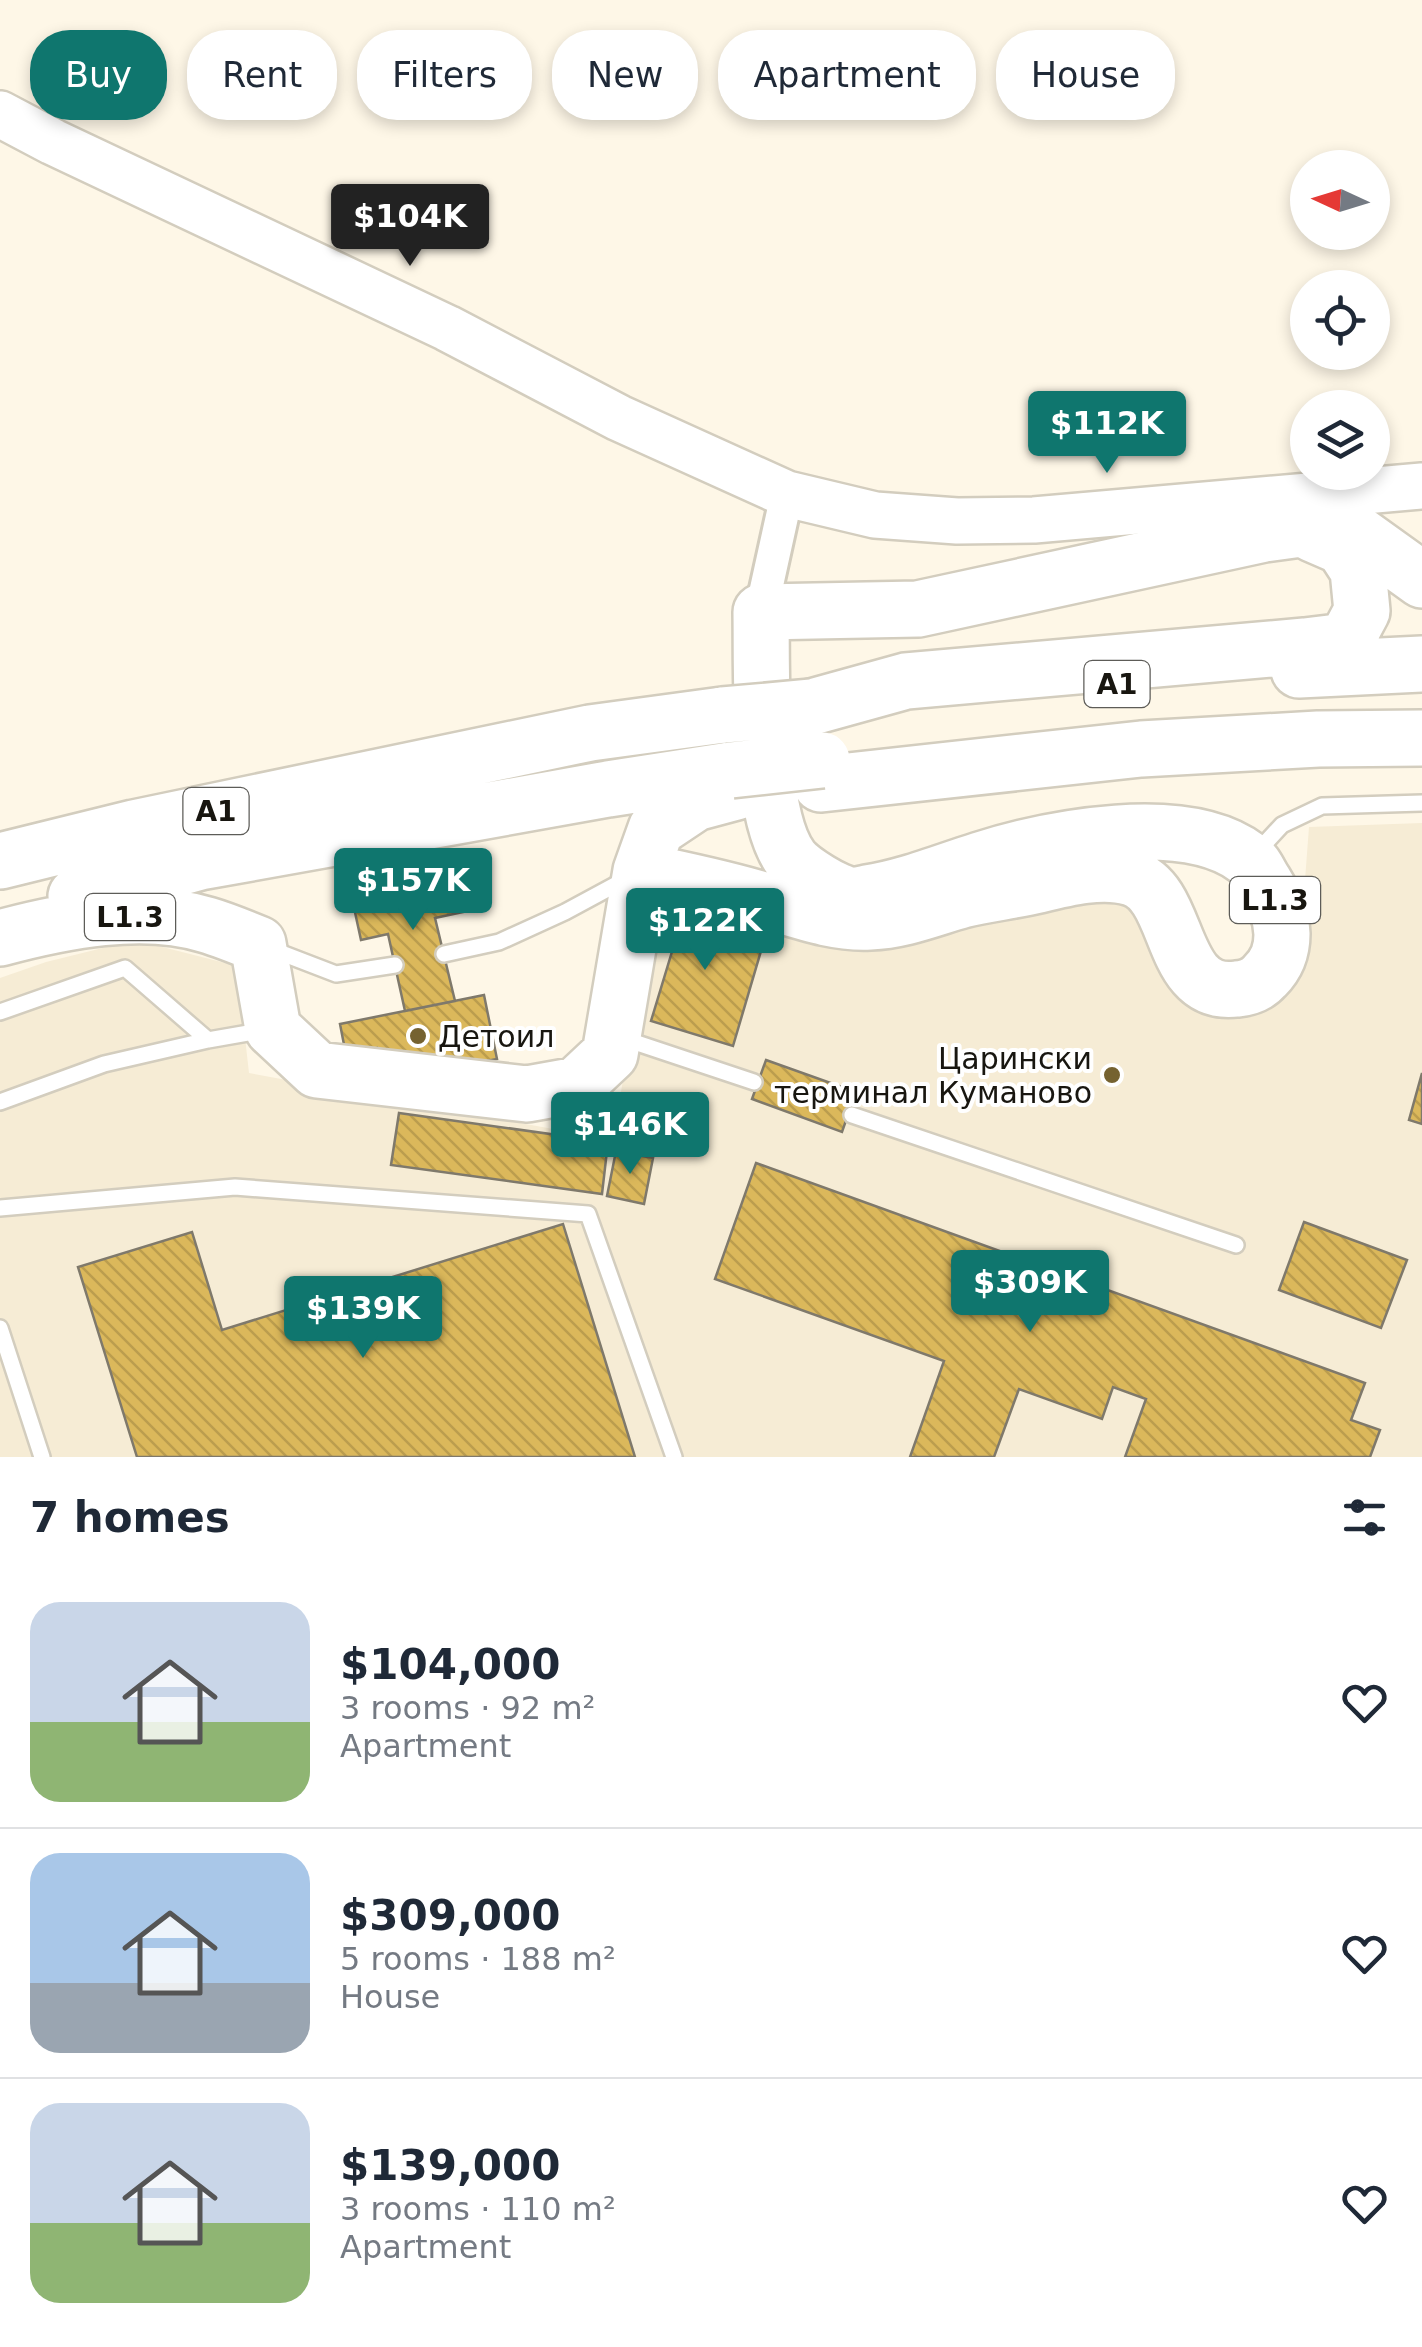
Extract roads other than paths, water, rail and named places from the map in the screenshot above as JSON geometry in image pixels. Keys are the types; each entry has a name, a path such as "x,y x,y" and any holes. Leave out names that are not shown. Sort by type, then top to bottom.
{"highway":[{"path":"812,707 906,682 1346,640 1362,611 1358,570 1343,547 1301,530"},
{"path":"761,612 918,609 1264,534 1301,530 1354,531 1422,580"},
{"name":"L1.3","path":"641,871 697,882 824,918 868,922 908,917 964,900 1070,877 1133,878 1152,891 1178,950 1208,984 1228,990 1259,982 1280,955 1282,932 1277,904 1250,860 1224,844 1184,835 1132,831 1070,839 983,858 896,888 851,896 815,879 791,859 775,823 764,746 761,612"},
{"name":"A1","path":"0,862 134,828 590,733 812,707 1422,664"},
{"name":"A1","path":"0,915 200,862 608,789 822,772 1096,732 1422,717"},
{"path":"822,772 1141,749 1318,739 1422,738"},
{"path":"258,944 272,1029 318,1070 527,1094 577,1085 610,1054 641,871 656,829 733,781"},
{"name":"L1.3","path":"0,938 50,925 149,915 204,924 258,944"}],"main road":[{"path":"0,114 448,328 619,418 787,494 875,516 957,521 1034,520 1422,486"}],"street":[{"name":"L1.3","path":"761,612 787,494"}],"lane":[{"path":"1250,860 1282,825 1322,806 1422,803"},
{"path":"444,954 499,942 641,871"},
{"path":"258,944 336,974 394,965"},
{"path":"0,1012 125,968 208,1040"},
{"path":"0,1102 104,1064 272,1029"},
{"path":"613,1035 754,1082"},
{"path":"852,1116 1236,1246"},
{"path":"2,1202 235,1187 588,1214 674,1457"},
{"path":"0,1328 42,1457"}],"place":[{"name":"Детоил","path":"418,1036"},
{"name":"Царински терминал Куманово","path":"1112,1075"}]}
